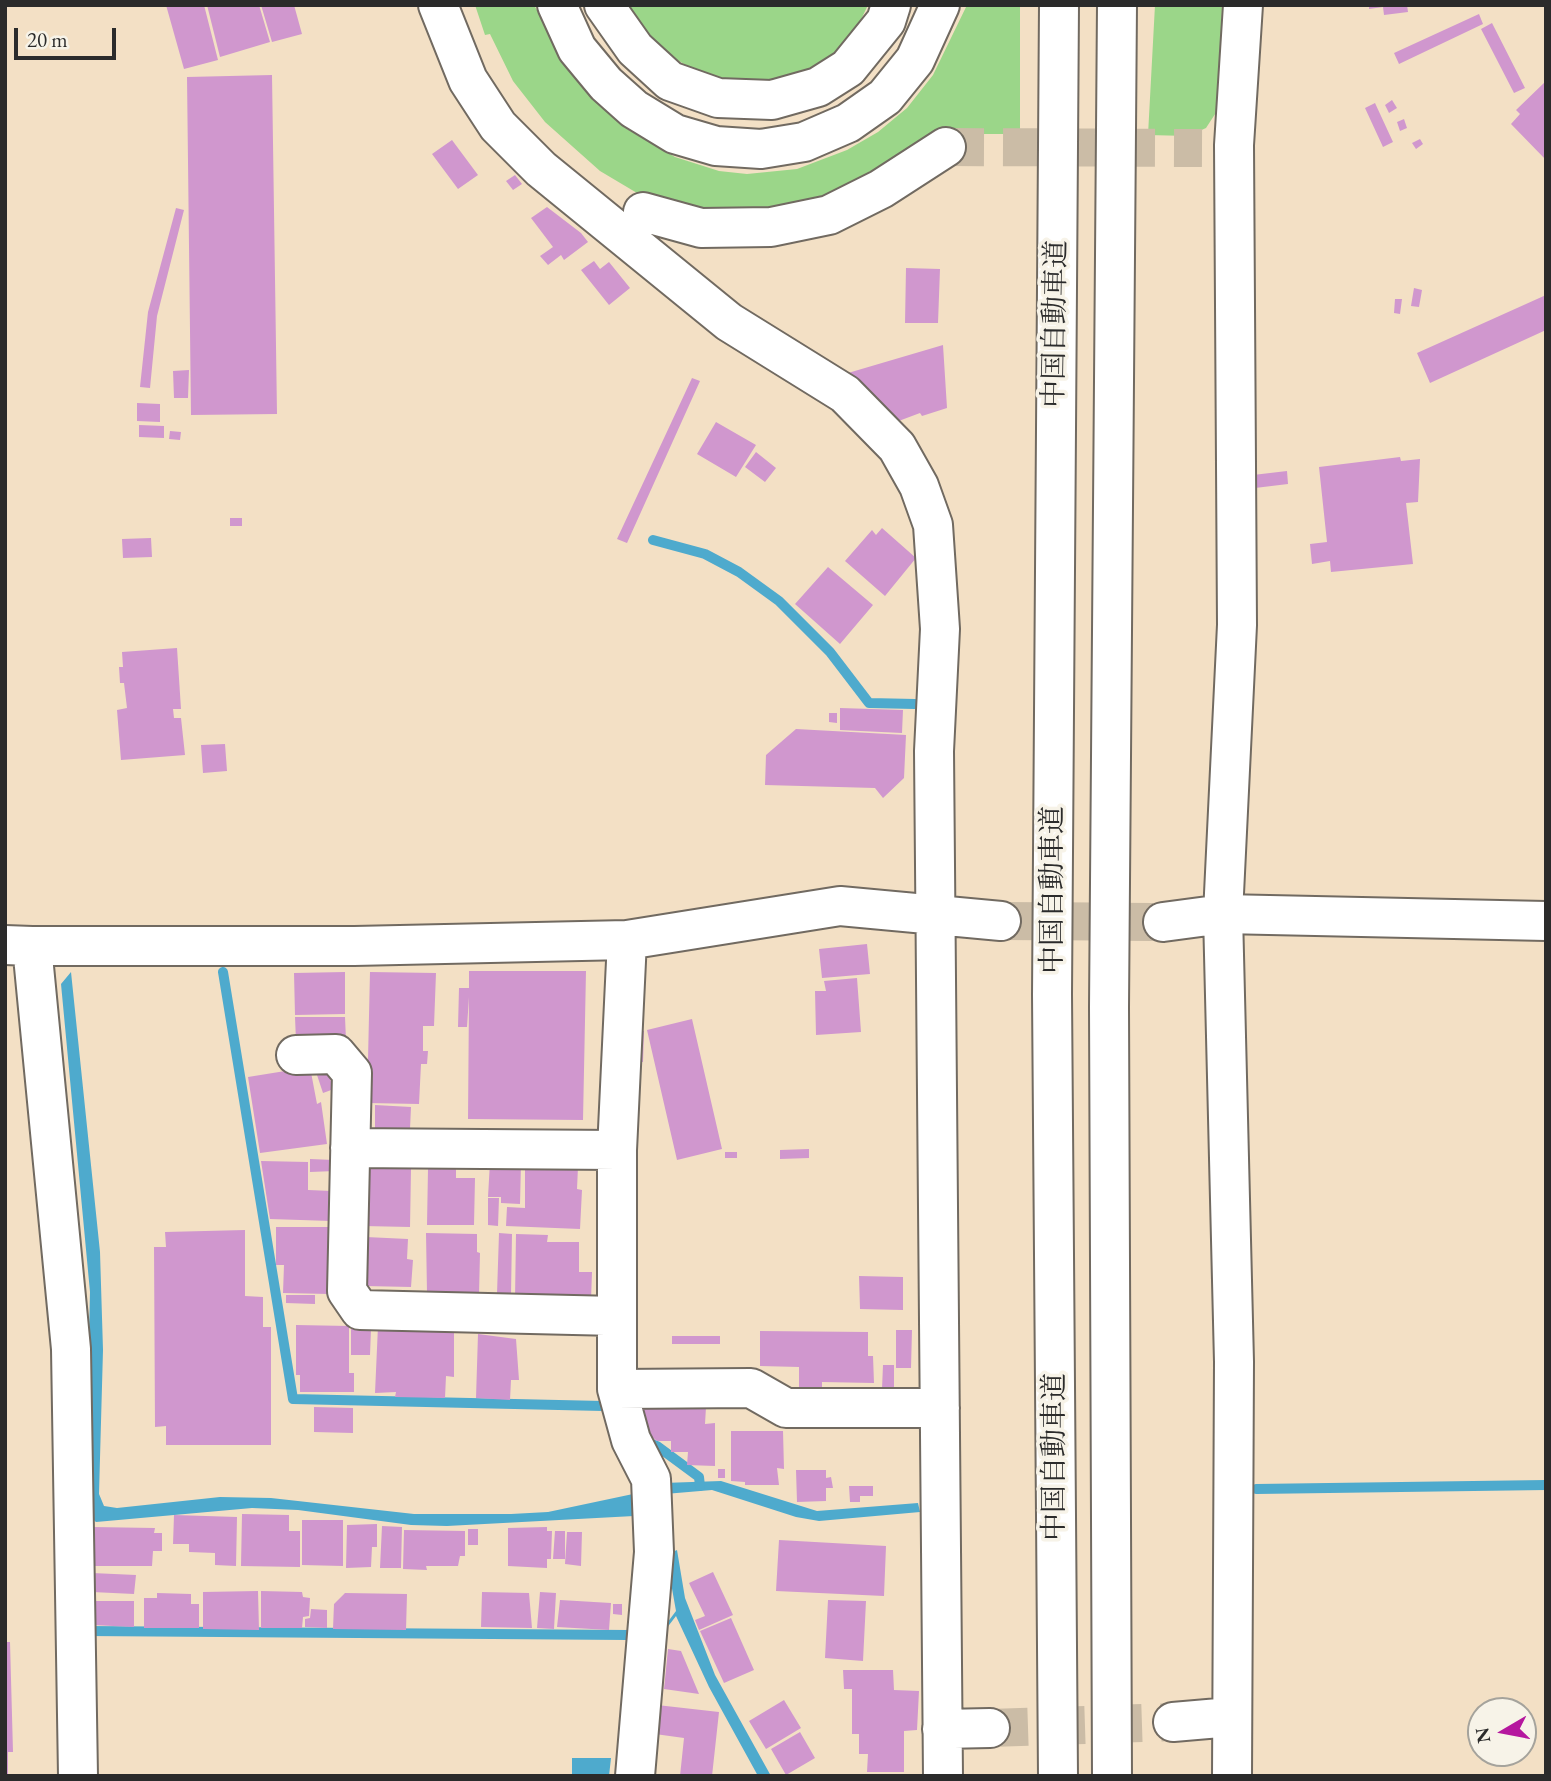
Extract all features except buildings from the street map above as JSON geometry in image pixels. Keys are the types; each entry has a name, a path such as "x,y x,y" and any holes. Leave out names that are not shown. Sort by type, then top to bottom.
{"main road":[{"path":"438,5 468,80 498,126 541,169 626,217 729,322 845,394 897,447 919,486 933,525 940,629 934,751 943,1776"},
{"path":"556,5 577,49 606,84 634,109 675,134 716,146 761,149 804,142 848,123 885,97 915,60 940,5"},
{"path":"604,5 635,50 670,81 718,98 772,100 818,87 848,68 886,21 891,5"},
{"name":"中国自動車道","path":"1058,1776 1052,994 1059,5"},
{"name":"中国自動車道","path":"1112,1776 1109,992 1117,5"},
{"path":"1231,1776 1234,1362 1223,914 1237,625 1218,146 1243,5"},
{"path":"626,217 701,228 771,227 829,215 881,189 946,147"},
{"path":"78,1776 71,1349 19,946 354,946 627,940 841,906 1001,921"},
{"path":"1163,922 1223,914 1546,921"},
{"path":"627,940 617,1150 617,1389 631,1440 650,1479 654,1552 635,1776"},
{"path":"296,1055 336,1054 352,1073 346,1291 360,1310 616,1316"},
{"path":"351,1148 617,1150"},
{"path":"617,1389 751,1388 786,1408 940,1409"},
{"path":"1173,1722 1231,1717"},
{"path":"942,1729 990,1728"}],"green space":[{"path":"475,5 534,5 573,75 591,97 627,129 675,157 719,171 747,174 797,169 847,150 878,132 907,108 933,75 967,5 1020,5 1020,134 951,134 835,197 749,216 667,206 637,193 600,171 545,122 513,81 490,34 485,35"},
{"path":"623,5 868,5 855,32 834,54 796,77 762,83 731,82 692,69 666,53 644,34"},
{"path":"1155,5 1222,5 1219,108 1206,128 1188,136 1148,135"}],"water":[{"path":"71,972 100,1252 103,1350 99,1494 104,1506 117,1508 220,1497 271,1498 414,1514 511,1514 548,1512 633,1494 634,1516 447,1526 411,1525 298,1510 252,1508 96,1522 85,1513 90,1292 61,984"},
{"path":"721,1481 817,1511 918,1503 920,1512 819,1521 796,1517 712,1490 665,1494 663,1483"},
{"path":"677,1550 685,1598 715,1675 771,1776 758,1776 709,1687 676,1616 663,1633 661,1631 676,1611 666,1555"},
{"path":"572,1758 611,1758 609,1776 572,1776"}],"waterway":[{"path":"653,540 705,554 739,572 779,601 830,652 869,703 915,704"},
{"path":"223,972 293,1399 603,1406"},
{"path":"645,1441 657,1446 699,1477 700,1486"},
{"path":"1256,1489 1546,1485"},
{"path":"86,1631 628,1635"}],"tunnel":[{"path":"946,147 1202,148"},
{"path":"1001,921 1163,922"},
{"path":"990,1728 1173,1722"}]}
